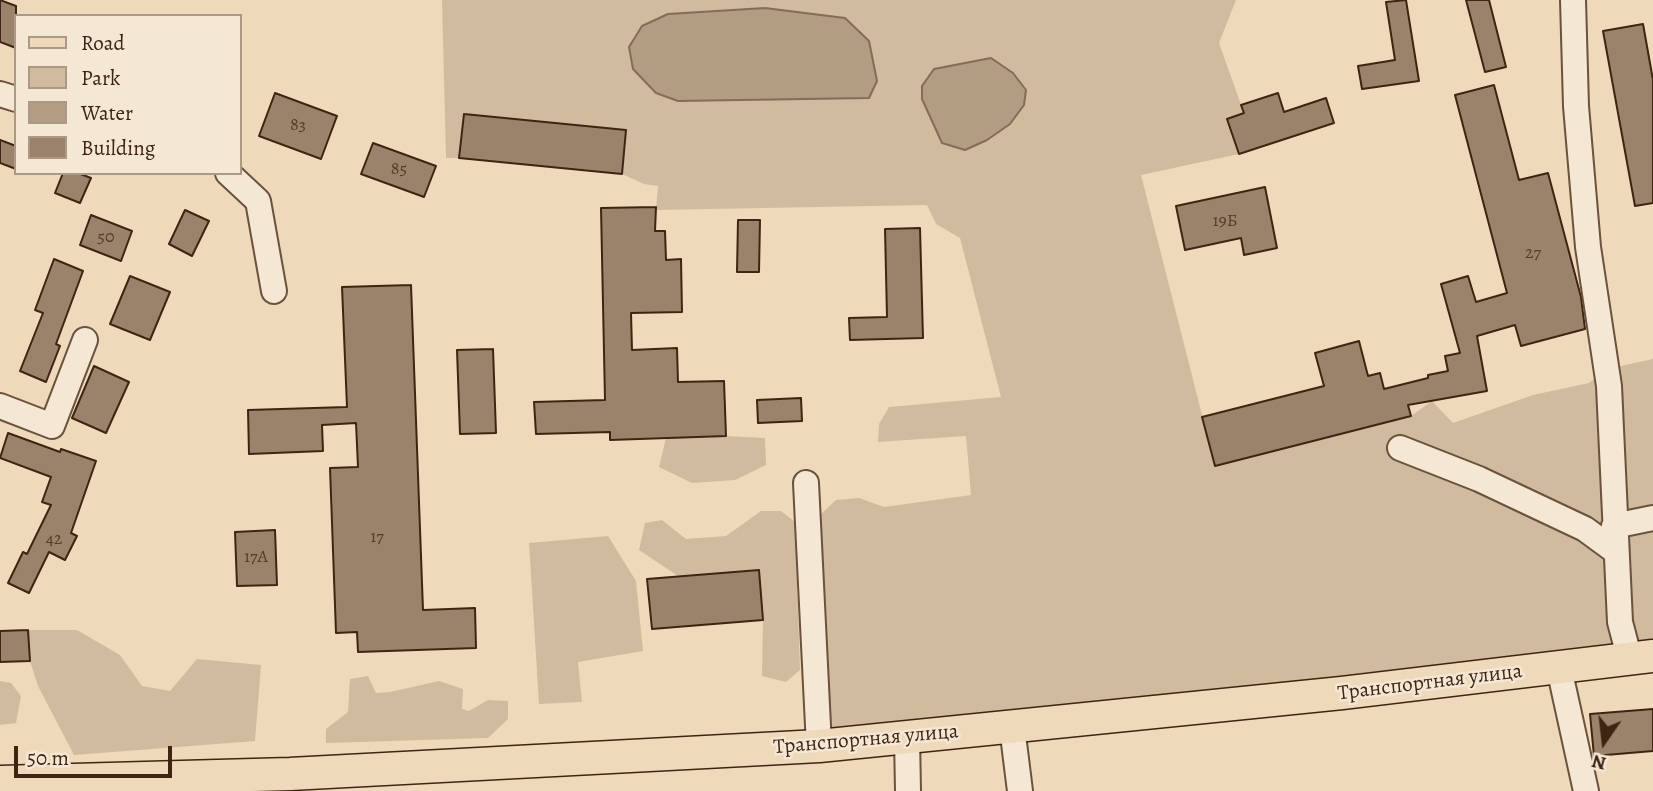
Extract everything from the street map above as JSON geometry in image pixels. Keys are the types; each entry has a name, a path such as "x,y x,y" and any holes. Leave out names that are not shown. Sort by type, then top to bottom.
{"main road":[{"name":"Транспортная улица","path":"0,782 75,785 819,747 1342,693 1642,658"}],"street":[{"path":"1573,0 1576,106 1588,247 1609,386 1620,622 1642,658"},
{"path":"230,175 258,201 274,291"},
{"path":"0,406 52,426 85,340"},
{"path":"1400,448 1479,479 1573,524 1615,551"},
{"path":"806,483 819,747"},
{"path":"1614,526 1653,518"},
{"path":"1559,668 1586,791"},
{"path":"1012,727 1020,791"},
{"path":"907,737 908,791"}],"green space":[{"path":"442,0 1236,0 1219,43 1244,113 1227,120 1239,154 1141,175 1215,466 1411,416 1432,401 1453,423 1533,395 1589,383 1607,369 1653,359 1653,656 819,746 820,515 836,500 859,498 884,507 971,495 966,436 878,442 879,424 889,407 1001,397 960,238 936,224 927,205 656,210 658,186 644,184 622,174 626,130 464,114 459,158 446,158","holes":["765,8 845,18 869,41 877,81 808,97 678,101 656,93 633,70 629,47 668,14"]},
{"path":"666,438 765,438 766,465 735,480 692,483 659,467"},
{"path":"761,511 781,511 795,522 800,670 786,682 762,676 763,620 759,570 678,576 639,550 645,523 662,520 686,539 726,536"},
{"path":"608,536 636,581 643,651 578,662 582,702 539,704 529,543"},
{"path":"28,630 77,630 120,655 142,686 170,691 197,659 261,665 255,741 74,755 38,686 30,661"},
{"path":"368,676 376,693 439,681 463,689 462,709 469,711 488,700 508,701 508,719 488,738 326,743 326,729 348,712 350,679"},
{"path":"0,681 11,683 21,696 16,723 0,725"}],"water":[{"path":"765,8 845,18 869,41 877,81 869,98 678,101 656,93 633,69 629,47 642,26 668,14"},
{"path":"991,58 1013,73 1026,90 1024,105 1010,124 987,140 965,150 942,143 922,99 922,86 934,69"}],"building":[{"path":"0,0 16,6 16,14 14,47 0,42"},
{"path":"1406,0 1419,81 1362,89 1358,66 1395,60 1386,2"},
{"path":"1466,0 1489,0 1506,67 1485,72"},
{"path":"1643,24 1653,80 1653,203 1635,206 1603,31"},
{"path":"1494,85 1519,180 1548,173 1581,297 1585,329 1521,346 1515,325 1477,336 1487,391 1408,405 1411,416 1215,466 1202,417 1324,386 1315,353 1359,341 1368,376 1380,373 1384,389 1448,371 1445,356 1460,353 1441,284 1468,276 1476,302 1507,293 1455,95"},
{"path":"275,93 337,116 321,159 259,136"},
{"path":"1278,93 1284,112 1326,98 1334,123 1239,154 1227,119 1244,113 1241,105"},
{"path":"464,114 626,130 622,174 459,158"},
{"path":"0,140 14,145 14,168 0,163"},
{"path":"373,143 436,166 424,197 361,174"},
{"path":"62,175 83,175 91,178 80,203 55,193"},
{"path":"1265,187 1277,248 1244,255 1241,238 1185,250 1176,206"},
{"path":"656,207 655,231 665,231 666,260 681,259 682,312 631,313 632,350 677,348 678,382 724,381 726,436 610,440 610,432 536,434 534,402 605,400 601,208"},
{"path":"185,210 209,221 192,256 169,244"},
{"path":"91,215 132,231 121,261 80,245"},
{"path":"738,220 760,220 759,272 737,272"},
{"path":"920,228 923,338 850,340 849,318 887,317 885,229"},
{"path":"54,259 83,271 56,344 60,346 46,382 20,371 43,313 35,310"},
{"path":"130,276 170,292 150,340 110,324"},
{"path":"411,285 423,610 475,608 476,648 358,652 357,632 336,633 330,468 358,467 356,423 322,425 323,451 249,454 248,410 347,407 342,287"},
{"path":"493,349 496,433 460,434 457,350"},
{"path":"94,366 129,382 106,433 72,418"},
{"path":"801,398 802,421 758,423 757,400"},
{"path":"8,433 60,452 61,449 96,461 71,533 77,536 65,560 49,552 29,593 8,583 23,552 27,554 51,505 42,502 51,477 0,458"},
{"path":"275,530 277,585 237,586 235,532"},
{"path":"759,570 763,620 652,629 647,579"},
{"path":"28,630 30,661 0,662 0,631"},
{"path":"1653,709 1653,751 1594,756 1590,714"}]}
